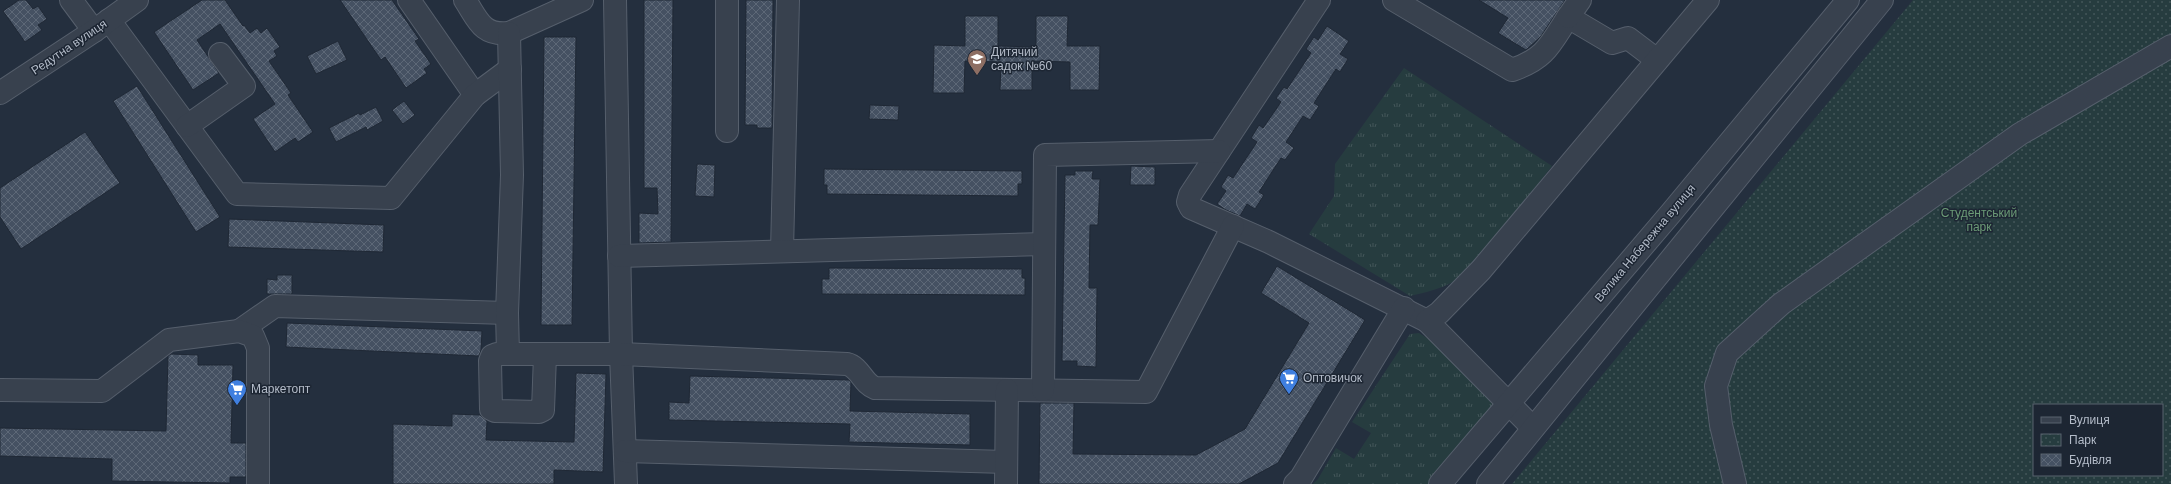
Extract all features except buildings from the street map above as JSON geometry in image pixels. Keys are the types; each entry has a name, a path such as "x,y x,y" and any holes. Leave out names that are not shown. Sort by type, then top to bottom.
{"street":[{"path":"71,0 102,26 187,126 237,194 391,198 475,95 510,69"},
{"name":"Редутна вулиця","path":"0,93 102,26 137,0"},
{"path":"409,0 475,95"},
{"path":"465,0 483,28 490,32 499,34 509,33 582,0"},
{"path":"615,0 621,354 626,484"},
{"path":"727,0 727,131"},
{"path":"782,251 788,0"},
{"path":"1319,0 1190,195 1188,202 1191,208 1233,226 1404,308 1426,321 1533,428"},
{"path":"1394,0 1512,70 1531,63 1548,49 1574,9 1612,44 1628,38 1658,60"},
{"path":"1426,321 1439,313 1481,270 1708,0"},
{"name":"Велика Набережна вулиця","path":"1440,484 1671,213 1848,0"},
{"path":"1488,484 1882,0"},
{"path":"508,354 507,313 512,175 509,33"},
{"path":"1736,484 1721,425 1716,386 1727,353 1780,304 2020,134 2171,46"},
{"path":"187,126 244,86 220,54"},
{"path":"1043,390 1045,155 1219,151"},
{"path":"545,355 542,410 539,412 495,411 490,405 490,361 492,356 497,354 621,354 847,364 855,368 868,384 875,388 1146,392 1233,226"},
{"path":"619,256 1044,244"},
{"path":"239,331 275,306 507,313"},
{"path":"1295,484 1301,478 1404,308"},
{"path":"0,390 102,391 169,340 239,331 254,336 258,348 258,484"},
{"path":"1006,484 1008,390"},
{"path":"625,451 1006,462"}],"green space":[{"name":"Студентський парк","path":"1913,0 2171,0 2171,484 1512,484"},
{"path":"1404,68 1552,166 1472,269 1465,275 1443,287 1410,296 1309,234 1334,196 1335,164"},
{"path":"1419,333 1430,340 1491,395 1494,405 1432,484 1313,484 1318,479 1336,448 1354,459 1371,433 1352,422 1410,334"}],"place":[{"name":"Дитячий садок №60","path":"977,76"},
{"name":"Оптовичок","path":"1289,395"},
{"name":"Маркетопт","path":"237,406"}]}
